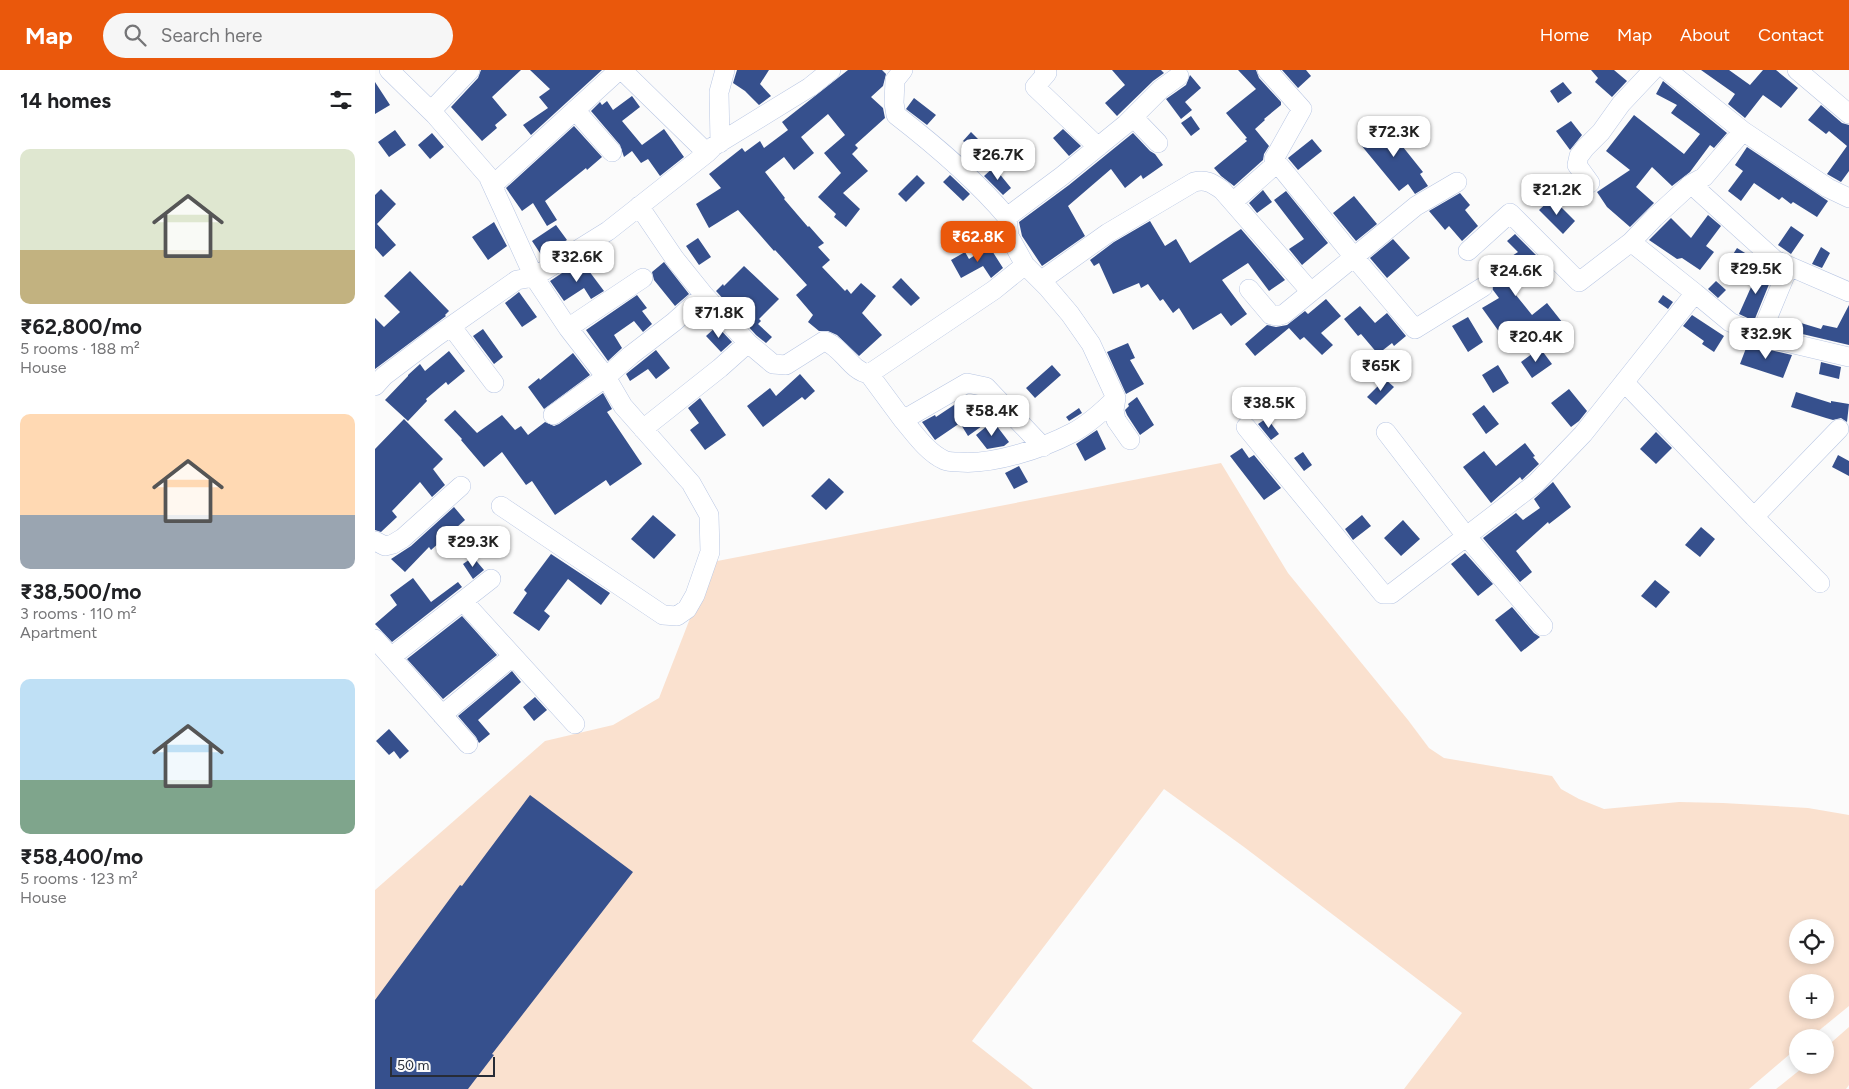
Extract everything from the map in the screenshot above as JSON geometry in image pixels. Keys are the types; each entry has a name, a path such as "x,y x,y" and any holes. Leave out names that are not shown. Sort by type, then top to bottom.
{"street":[{"path":"389,70 431,111 488,176 534,277 568,328 606,377 623,406 691,483 709,515 709,552 695,595 687,609 677,616 663,615 501,506"},
{"path":"431,111 470,70"},
{"path":"493,185 621,70 713,148"},
{"path":"713,148 719,92 725,70"},
{"path":"375,386 384,376 517,280 534,277 608,231 713,148 810,87 831,70"},
{"path":"903,70 895,80 894,103 896,115 959,166 983,189 1007,217 1009,236 1025,265 1042,280 1070,314 1091,344 1116,398 1114,410 1116,420 1130,440"},
{"path":"1044,70 1047,73 1035,87 1098,147"},
{"path":"1267,70 1302,109 1274,159 1415,329 1483,287"},
{"path":"1590,183 1577,165 1579,156 1601,132 1621,104 1653,70"},
{"path":"1667,70 1743,131 1828,188 1849,198"},
{"path":"1797,70 1849,114"},
{"path":"1007,217 1063,176 1098,147 1133,117 1179,72"},
{"path":"575,110 612,152"},
{"path":"1133,117 1158,143"},
{"path":"1468,251 1510,213 1579,282 1631,242 1691,184 1704,177 1743,131"},
{"path":"1233,202 1277,162"},
{"path":"1042,280 1108,233 1194,182 1208,181 1222,190 1311,292"},
{"path":"1249,290 1271,315 1284,314 1416,206 1457,182"},
{"path":"1691,184 1775,260 1849,292"},
{"path":"639,206 675,259 704,295 748,343 773,364 785,365 824,341 831,343 861,373 869,374 995,290 1025,265"},
{"path":"1631,242 1730,322 1760,336 1849,357"},
{"path":"1760,336 1789,266"},
{"path":"568,328 643,278"},
{"path":"1246,427 1383,594 1391,594 1535,483 1583,434 1695,293"},
{"path":"553,416 675,322 704,295"},
{"path":"451,326 494,384"},
{"path":"643,429 720,368 748,343"},
{"path":"869,374 903,420 932,452 945,461 988,462 1043,447 1071,434 1099,416 1116,398"},
{"path":"1624,382 1820,583"},
{"path":"903,420 967,383 975,384 986,387 1043,447"},
{"path":"1754,517 1839,429"},
{"path":"1386,432 1466,536 1543,626"},
{"path":"375,541 385,546 403,538 461,486"},
{"path":"391,657 491,579"},
{"path":"463,601 575,724"},
{"path":"375,638 468,744"},
{"path":"442,715 513,656"}],"shaded area":[{"path":"1221,463 1288,573 1429,748 1444,758 1552,776 1561,789 1604,809 1679,802 1723,803 1808,808 1849,815 1849,1006 1834,1018 1834,974 1789,974 1789,1019 1833,1019 1821,1029 1789,1029 1789,1055 1749,1089 1404,1089 1462,1013 1244,847 1164,789 972,1041 1033,1089 375,1089 375,890 545,741 613,725 659,698 712,562"},
{"path":"1849,1027 1849,1085 1846,1089 1776,1089 1795,1074 1834,1074 1834,1040"}],"building":[{"path":"481,70 521,70 492,97 507,115 495,125 497,128 482,141 451,107 478,78"},
{"path":"530,70 602,70 531,135 523,125 548,108 539,97 550,89"},
{"path":"737,70 769,70 760,84 771,96 759,105 745,91 733,83"},
{"path":"848,70 882,70 886,74 883,86 871,97 883,108 885,118 855,145 858,148 852,154 868,171 843,193 860,209 846,227 834,217 836,214 818,197 841,173 824,153 845,135 828,114 801,137 814,153 794,170 784,157 765,172 784,199 824,243 818,247 830,260 822,267 845,291 847,289 851,294 861,283 876,296 862,313 882,335 859,356 837,335 828,331 819,331 808,322 813,315 796,295 807,285 738,210 709,228 696,204 721,188 709,174 742,148 745,152 760,141 764,148 788,130 782,122"},
{"path":"1112,70 1161,70 1164,73 1153,81 1117,116 1105,103 1125,85"},
{"path":"1238,70 1256,70 1259,78 1281,102 1281,105 1255,129 1269,146 1263,160 1234,186 1214,168 1247,141 1245,139 1247,138 1226,113 1256,89"},
{"path":"1282,70 1306,70 1311,76 1298,88"},
{"path":"1591,70 1614,70 1627,81 1612,97 1595,82 1598,78"},
{"path":"1701,70 1729,70 1750,85 1763,70 1776,70 1798,88 1781,108 1763,95 1745,118 1728,104 1735,94"},
{"path":"1190,75 1201,88 1185,102 1192,110 1181,119 1166,99 1186,85"},
{"path":"1663,81 1727,133 1714,148 1710,145 1690,172 1672,186 1652,167 1636,187 1654,203 1630,227 1607,207 1597,192 1630,170 1606,151 1634,115 1684,154 1700,134 1671,113 1677,105 1656,94"},
{"path":"375,82 390,105 375,114"},
{"path":"1563,82 1572,93 1558,103 1550,91"},
{"path":"632,96 640,107 622,121 642,145 664,129 684,157 660,176 648,159 641,163 632,151 624,157 620,145 591,111 600,102 602,105 607,101 613,110"},
{"path":"914,98 936,115 927,125 906,109"},
{"path":"1821,105 1842,123 1849,125 1849,171 1841,182 1827,174 1847,146 1829,131 1826,134 1808,120"},
{"path":"1191,116 1200,129 1191,136 1181,123"},
{"path":"1387,120 1407,144 1403,147 1423,172 1420,174 1428,186 1415,194 1408,184 1399,191 1361,145"},
{"path":"1571,121 1582,135 1570,150 1556,131"},
{"path":"574,126 602,157 545,201 557,220 547,226 533,203 522,211 506,188"},
{"path":"1063,129 1081,146 1069,156 1053,138"},
{"path":"395,130 406,145 389,157 378,142"},
{"path":"971,132 998,159 993,165 991,164 988,167 975,155 977,153 963,141"},
{"path":"432,133 444,147 430,159 418,145"},
{"path":"1133,133 1155,154 1163,165 1143,179 1141,175 1125,188 1111,169 1068,206 1085,236 1042,266 1022,236 1019,222 1069,185"},
{"path":"1312,139 1322,151 1298,170 1288,158"},
{"path":"1747,147 1828,201 1817,217 1793,202 1791,204 1782,197 1779,200 1754,183 1741,201 1728,191 1743,171 1735,165"},
{"path":"994,167 1011,188 1003,195 984,176"},
{"path":"917,175 925,183 906,202 898,194"},
{"path":"950,175 970,194 963,201 943,182"},
{"path":"381,189 396,204 377,224 396,245 383,257 375,248 375,195"},
{"path":"1263,190 1272,202 1257,213 1249,203"},
{"path":"1286,191 1328,243 1302,265 1289,249 1304,239 1274,200"},
{"path":"1460,193 1470,205 1465,210 1478,226 1462,241 1449,226 1445,230 1429,211"},
{"path":"1354,196 1377,224 1356,241 1333,213"},
{"path":"1552,198 1575,221 1563,234 1539,210"},
{"path":"1708,215 1721,226 1706,246 1714,252 1700,270 1682,258 1677,259 1649,240 1671,218 1691,238"},
{"path":"1150,221 1165,246 1176,239 1190,263 1241,229 1285,280 1269,291 1248,263 1222,280 1247,314 1231,326 1221,313 1193,330 1179,308 1173,313 1163,299 1160,301 1148,284 1141,288 1139,283 1113,294 1099,263 1094,266 1090,260 1114,242"},
{"path":"494,222 507,246 488,260 472,237"},
{"path":"556,225 567,240 542,256 532,241"},
{"path":"1791,226 1804,235 1791,254 1778,245"},
{"path":"1515,234 1539,258 1526,271 1507,284 1532,315 1547,303 1562,322 1542,339 1529,323 1505,340 1482,308 1499,298 1493,290 1492,281 1483,275 1518,252 1507,241"},
{"path":"698,238 711,257 699,265 686,246"},
{"path":"1393,239 1410,258 1387,278 1370,258"},
{"path":"989,246 1003,268 991,278 983,266 961,278 951,260 965,252 969,259"},
{"path":"1821,247 1830,253 1822,268 1812,264"},
{"path":"1737,248 1750,256 1749,258 1752,261 1745,268 1730,259"},
{"path":"664,262 689,294 675,306 654,280 652,272"},
{"path":"583,263 604,291 591,299 584,288 564,301 550,281 568,269 570,272"},
{"path":"744,266 779,299 759,319 761,321 758,324 772,337 766,343 756,335 716,291 723,284 724,286"},
{"path":"1760,267 1772,277 1754,321 1739,314"},
{"path":"410,271 449,311 446,316 375,369 375,318 384,327 400,312 384,296"},
{"path":"901,278 920,298 911,306 892,287"},
{"path":"1716,281 1726,290 1718,298 1708,289"},
{"path":"519,292 537,317 522,327 505,303"},
{"path":"637,295 647,308 642,311 652,324 643,332 634,321 614,335 622,348 608,361 586,330"},
{"path":"1663,295 1673,302 1668,309 1658,302"},
{"path":"1326,299 1341,316 1321,333 1333,345 1322,355 1304,337 1300,340 1289,328 1255,356 1245,344 1267,325 1276,327 1287,325 1305,311 1308,314"},
{"path":"1849,305 1849,345 1798,333 1801,323 1821,329 1823,325 1837,328"},
{"path":"1360,306 1375,323 1387,313 1406,336 1394,346 1392,343 1378,354 1361,334 1358,336 1344,319"},
{"path":"1692,315 1724,336 1714,352 1702,344 1704,341 1683,326"},
{"path":"1468,317 1483,342 1468,352 1452,326"},
{"path":"717,326 732,342 721,352 706,336"},
{"path":"483,329 503,357 494,364 473,336"},
{"path":"1128,343 1135,358 1130,360 1144,384 1126,394 1107,352"},
{"path":"1748,343 1792,355 1783,378 1740,364"},
{"path":"1540,348 1552,364 1532,378 1521,362"},
{"path":"656,350 670,368 656,379 648,369 630,381 626,374"},
{"path":"449,351 465,371 448,385 446,382 426,399 427,401 408,421 385,400 420,364 425,371"},
{"path":"573,353 590,375 544,409 528,387 539,378 540,380"},
{"path":"1821,362 1841,367 1839,379 1819,374"},
{"path":"1052,365 1061,375 1035,398 1026,388"},
{"path":"1498,365 1509,383 1493,393 1482,375"},
{"path":"800,374 815,391 805,400 802,397 763,427 747,406 770,388 776,396"},
{"path":"1385,379 1394,387 1376,405 1367,397"},
{"path":"1569,389 1587,411 1571,427 1551,403"},
{"path":"1796,392 1831,403 1831,401 1849,404 1847,422 1841,418 1833,420 1791,407"},
{"path":"603,393 612,409 607,412 642,464 610,486 606,480 555,515 532,481 526,485 502,452 484,467 444,420 455,410 477,433 502,415 515,430 521,426 528,435 545,422 554,426 559,424"},
{"path":"1137,397 1154,425 1140,435 1125,410 1129,406 1128,404"},
{"path":"700,398 726,435 705,450 690,430 699,423 688,408"},
{"path":"963,399 982,426 968,436 960,423 935,440 922,422 935,415 936,417"},
{"path":"1484,405 1499,424 1486,434 1472,414"},
{"path":"1079,408 1082,413 1069,421 1066,417"},
{"path":"1267,418 1279,434 1271,440 1258,424"},
{"path":"404,419 443,459 433,469 445,485 432,497 420,482 392,511 397,517 381,532 375,530 375,449"},
{"path":"993,421 1009,442 1004,446 987,449 976,435"},
{"path":"1097,430 1106,449 1085,461 1076,444"},
{"path":"1656,432 1672,448 1656,464 1640,449"},
{"path":"1525,443 1539,464 1522,480 1520,477 1491,503 1463,467 1484,451 1496,466"},
{"path":"1242,448 1249,458 1254,455 1281,488 1264,500 1230,456"},
{"path":"1303,452 1312,465 1304,471 1294,458"},
{"path":"1838,455 1849,461 1849,476 1832,467"},
{"path":"1019,466 1028,482 1014,489 1005,473"},
{"path":"829,478 844,492 826,510 811,496"},
{"path":"1553,482 1571,507 1549,524 1548,522 1516,551 1532,572 1520,582 1483,538 1516,513 1523,520 1540,508 1534,499"},
{"path":"454,507 465,520 431,550 429,547 405,572 391,559 411,546"},
{"path":"653,515 676,535 654,559 631,539"},
{"path":"1362,515 1371,526 1353,540 1345,529"},
{"path":"1403,520 1420,539 1401,556 1384,538"},
{"path":"1701,527 1715,539 1700,557 1685,545"},
{"path":"1465,553 1493,584 1478,596 1451,564"},
{"path":"551,554 610,593 601,605 568,579 544,611 550,616 539,631 513,613 527,593 524,590"},
{"path":"473,557 484,570 473,579 463,564"},
{"path":"413,578 431,602 458,582 462,587 392,642 375,624 397,605 390,595"},
{"path":"1655,580 1670,592 1656,608 1641,596"},
{"path":"1512,607 1534,633 1540,637 1521,652 1495,620"},
{"path":"462,616 497,655 443,699 407,659"},
{"path":"512,671 521,682 478,720 490,734 479,743 458,716"},
{"path":"535,697 547,710 534,721 523,707"},
{"path":"389,729 409,751 400,759 394,751 389,755 376,741"},
{"path":"530,795 633,872 492,1054 494,1055 468,1089 375,1089 375,1000 460,885 462,886"}]}
